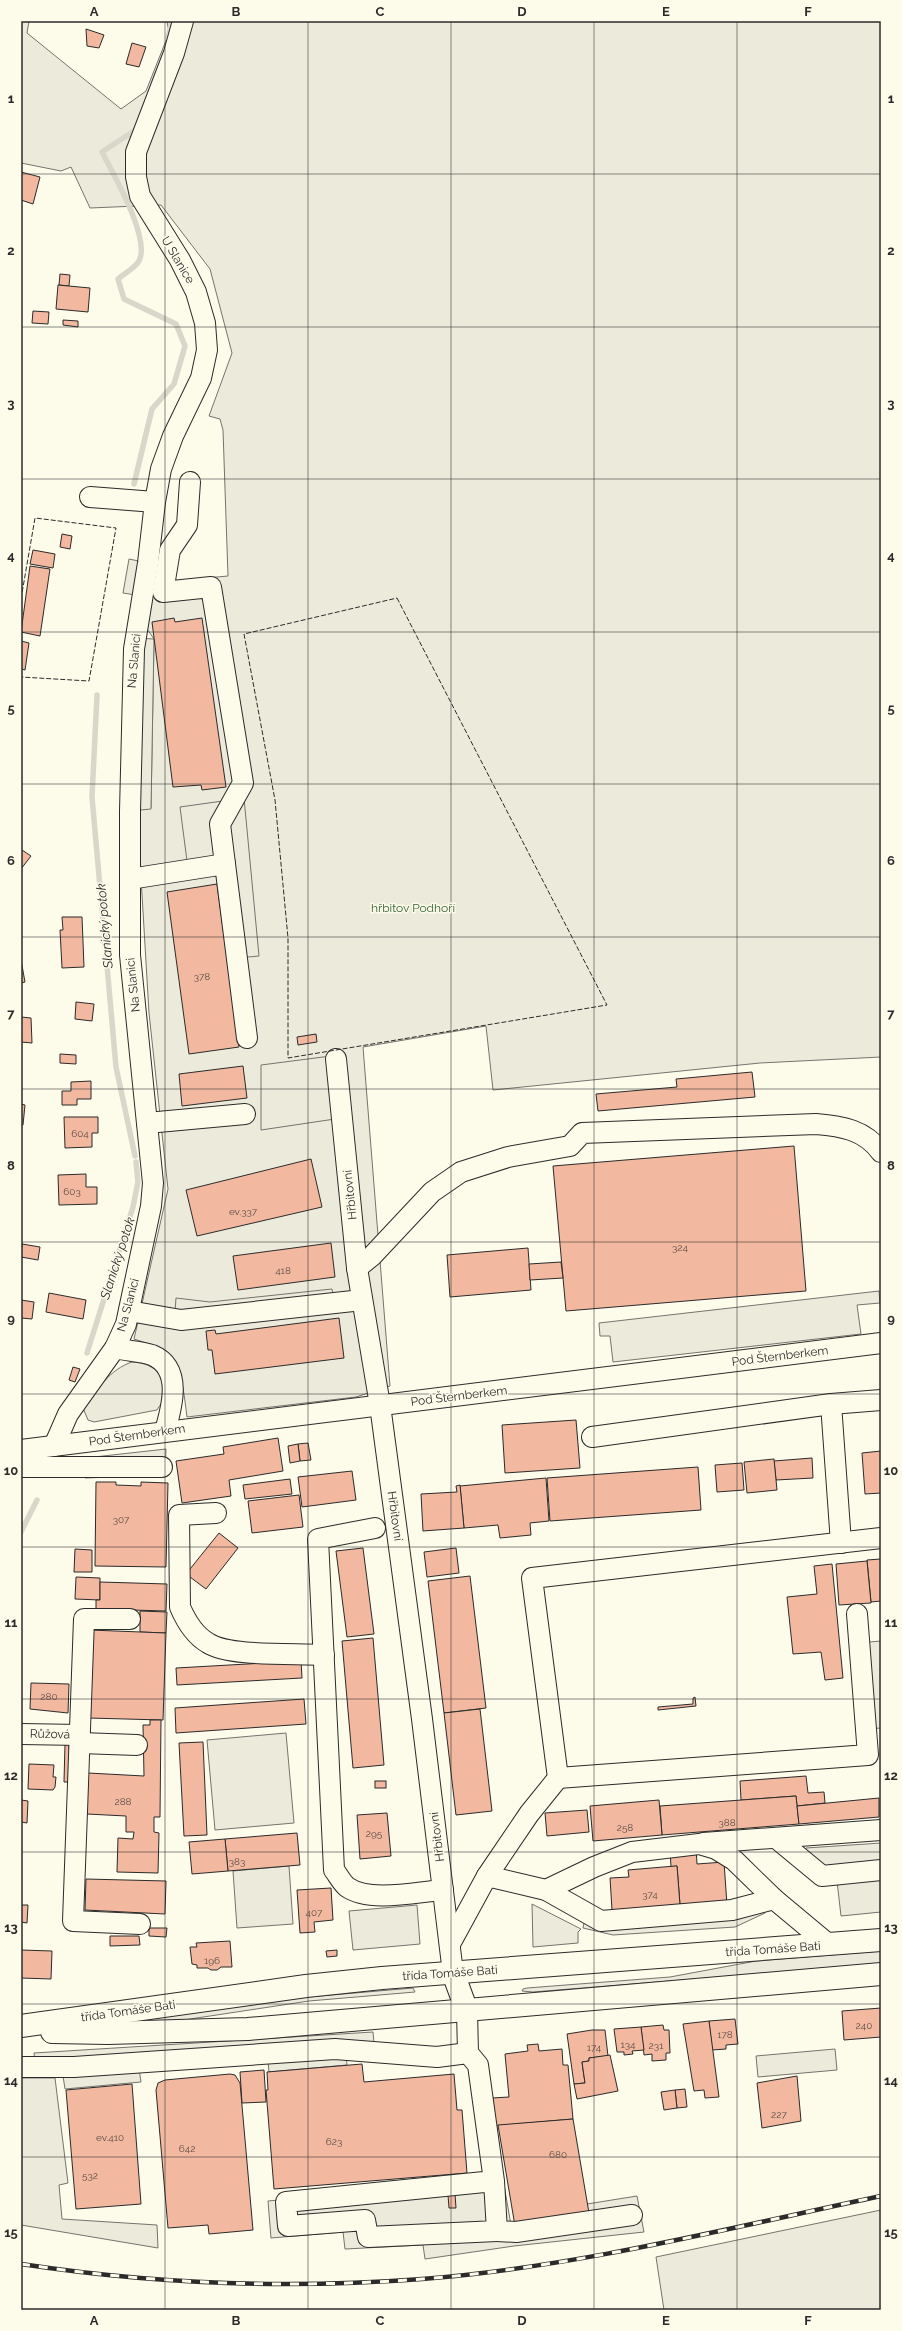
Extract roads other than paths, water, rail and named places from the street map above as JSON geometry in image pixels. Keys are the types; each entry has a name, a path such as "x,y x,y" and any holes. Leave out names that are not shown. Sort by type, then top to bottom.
{"main road":[{"name":"třída Tomáše Bati","path":"21,2026 306,1986 453,1973 881,1940"},
{"path":"453,1973 467,2011"},
{"name":"třída Tomáše Bati","path":"21,2032 108,2033 248,2029 881,1974"}],"street":[{"name":"U Slanice","path":"155,502 166,454 201,378 207,350 205,323 196,292 180,260 140,196 134,164 136,152 174,53 183,21"},
{"path":"190,482 187,525 170,550 163,592 211,587 243,783 220,824 247,1038"},
{"path":"90,497 155,502"},
{"name":"Na Slanici","path":"33,1448 68,1414 115,1348 126,1324 151,1206 154,1183 130,955 130,879 134,649 155,502"},
{"path":"130,879 225,864"},
{"name":"Hřbitovní","path":"336,1059 336,1087 357,1268 380,1405 422,1719 453,1973"},
{"path":"147,1123 245,1114"},
{"path":"357,1268 372,1256 432,1192 461,1172 508,1157 570,1146 582,1133 816,1124 840,1126 864,1134 881,1152"},
{"path":"129,1310 181,1320 362,1300"},
{"name":"Pod Šternberkem","path":"33,1448 165,1430 881,1344"},
{"path":"115,1348 152,1355 165,1364 174,1391 165,1430"},
{"path":"592,1437 831,1404 881,1400"},
{"path":"831,1404 841,1543"},
{"path":"21,1467 162,1467"},
{"path":"216,1513 179,1515 180,1607 185,1619 194,1632 208,1644 226,1650 324,1655"},
{"path":"375,1528 318,1539 334,1870 347,1886 363,1894 388,1895 443,1890"},
{"path":"450,1944 487,1876 529,1814 558,1778 532,1578 881,1538"},
{"path":"558,1778 868,1756 857,1614"},
{"path":"130,1619 84,1619 73,1921 140,1924"},
{"name":"Růžová","path":"21,1734 137,1745"},
{"path":"546,1890 594,1867 632,1852 699,1844 881,1830"},
{"path":"776,1838 822,1876 881,1870"},
{"path":"699,1844 716,1849 734,1860 774,1899 828,1944"},
{"path":"487,1876 546,1890 601,1921 732,1910 774,1899"},
{"path":"467,2011 468,2053 478,2065 494,2181 497,2231"},
{"path":"21,2067 74,2067 334,2049 437,2057 468,2053"},
{"path":"494,2181 286,2202 288,2226 364,2220 368,2237 497,2231 516,2232 632,2215"}],"waterway":[{"name":"Slanický potok","path":"168,38 172,21"},
{"name":"Slanický potok","path":"134,484 152,409 174,384 185,346 176,324 124,299 118,279 133,268 139,261 141,251 140,237 122,190 102,152 137,129"},
{"name":"Slanický potok","path":"97,695 92,797 116,1067 135,1156"},
{"name":"Slanický potok","path":"87,1353 133,1207 138,1182 136,1162"},
{"name":"Slanický potok","path":"21,1532 37,1500"}],"railway":[{"path":"21,2264 121,2276 221,2283 322,2284 422,2279 480,2273 595,2256 881,2196"}],"park label":[{"name":"hřbitov Podhoří","path":"413,908"}]}
